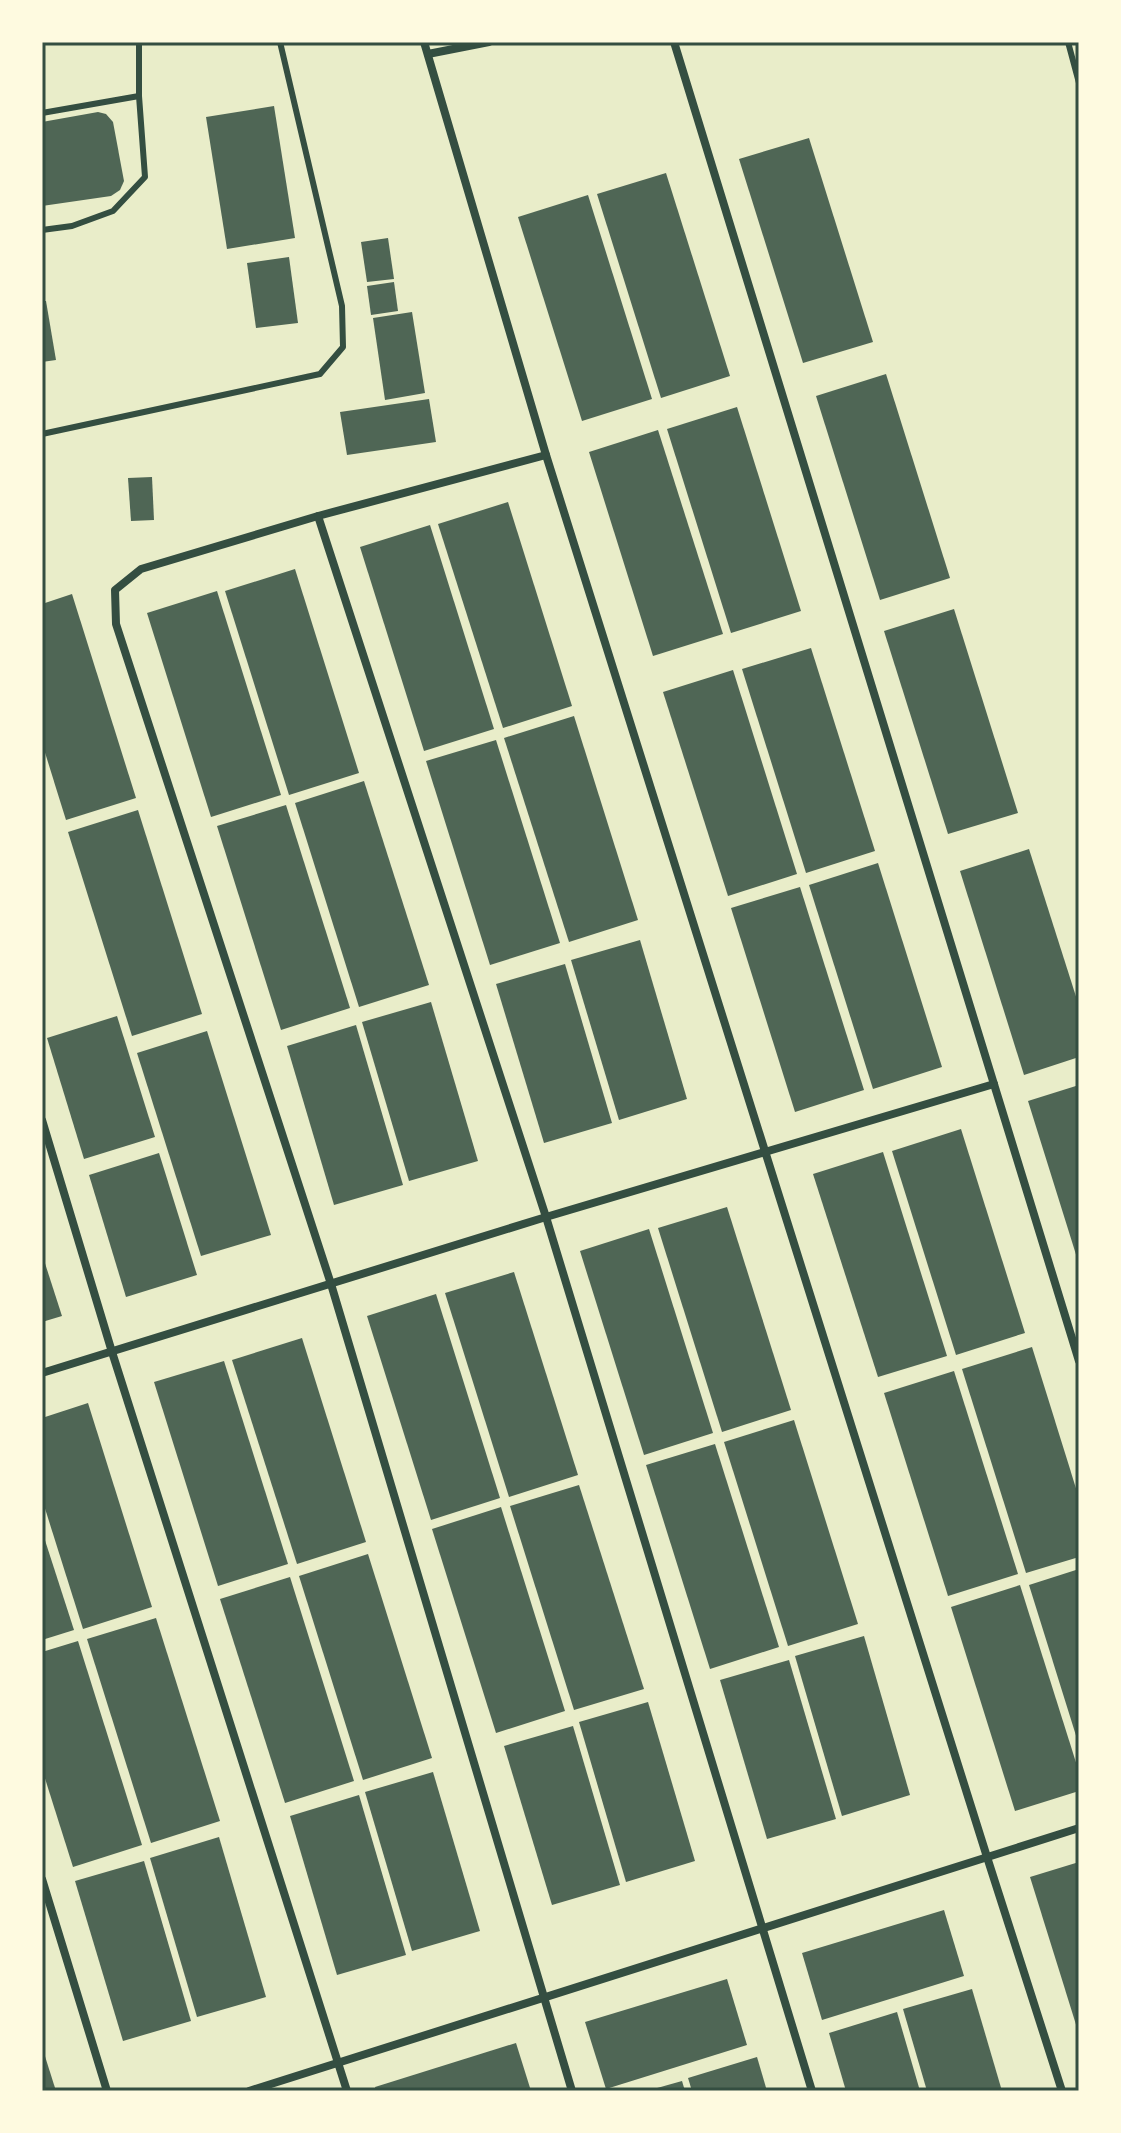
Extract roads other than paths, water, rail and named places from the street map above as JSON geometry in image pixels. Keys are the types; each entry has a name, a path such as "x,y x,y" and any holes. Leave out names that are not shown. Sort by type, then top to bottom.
{"street":[{"path":"424,42 546,455 1062,2091"},
{"path":"428,54 489,42"},
{"path":"674,42 1079,1361"},
{"path":"546,455 318,516 141,569 115,590 116,624 331,1284 572,2091"},
{"path":"318,516 546,1217 812,2091"},
{"path":"42,1373 546,1217 994,1084"},
{"path":"42,1120 112,1352 347,2091"},
{"path":"249,2091 1079,1828"},
{"path":"42,1879 107,2091"}],"lane":[{"path":"42,230 72,226 113,211 145,177 139,42"},
{"path":"42,434 320,374 343,347 342,306 280,42"},
{"path":"1068,42 1079,83"},
{"path":"42,113 139,96"}]}
